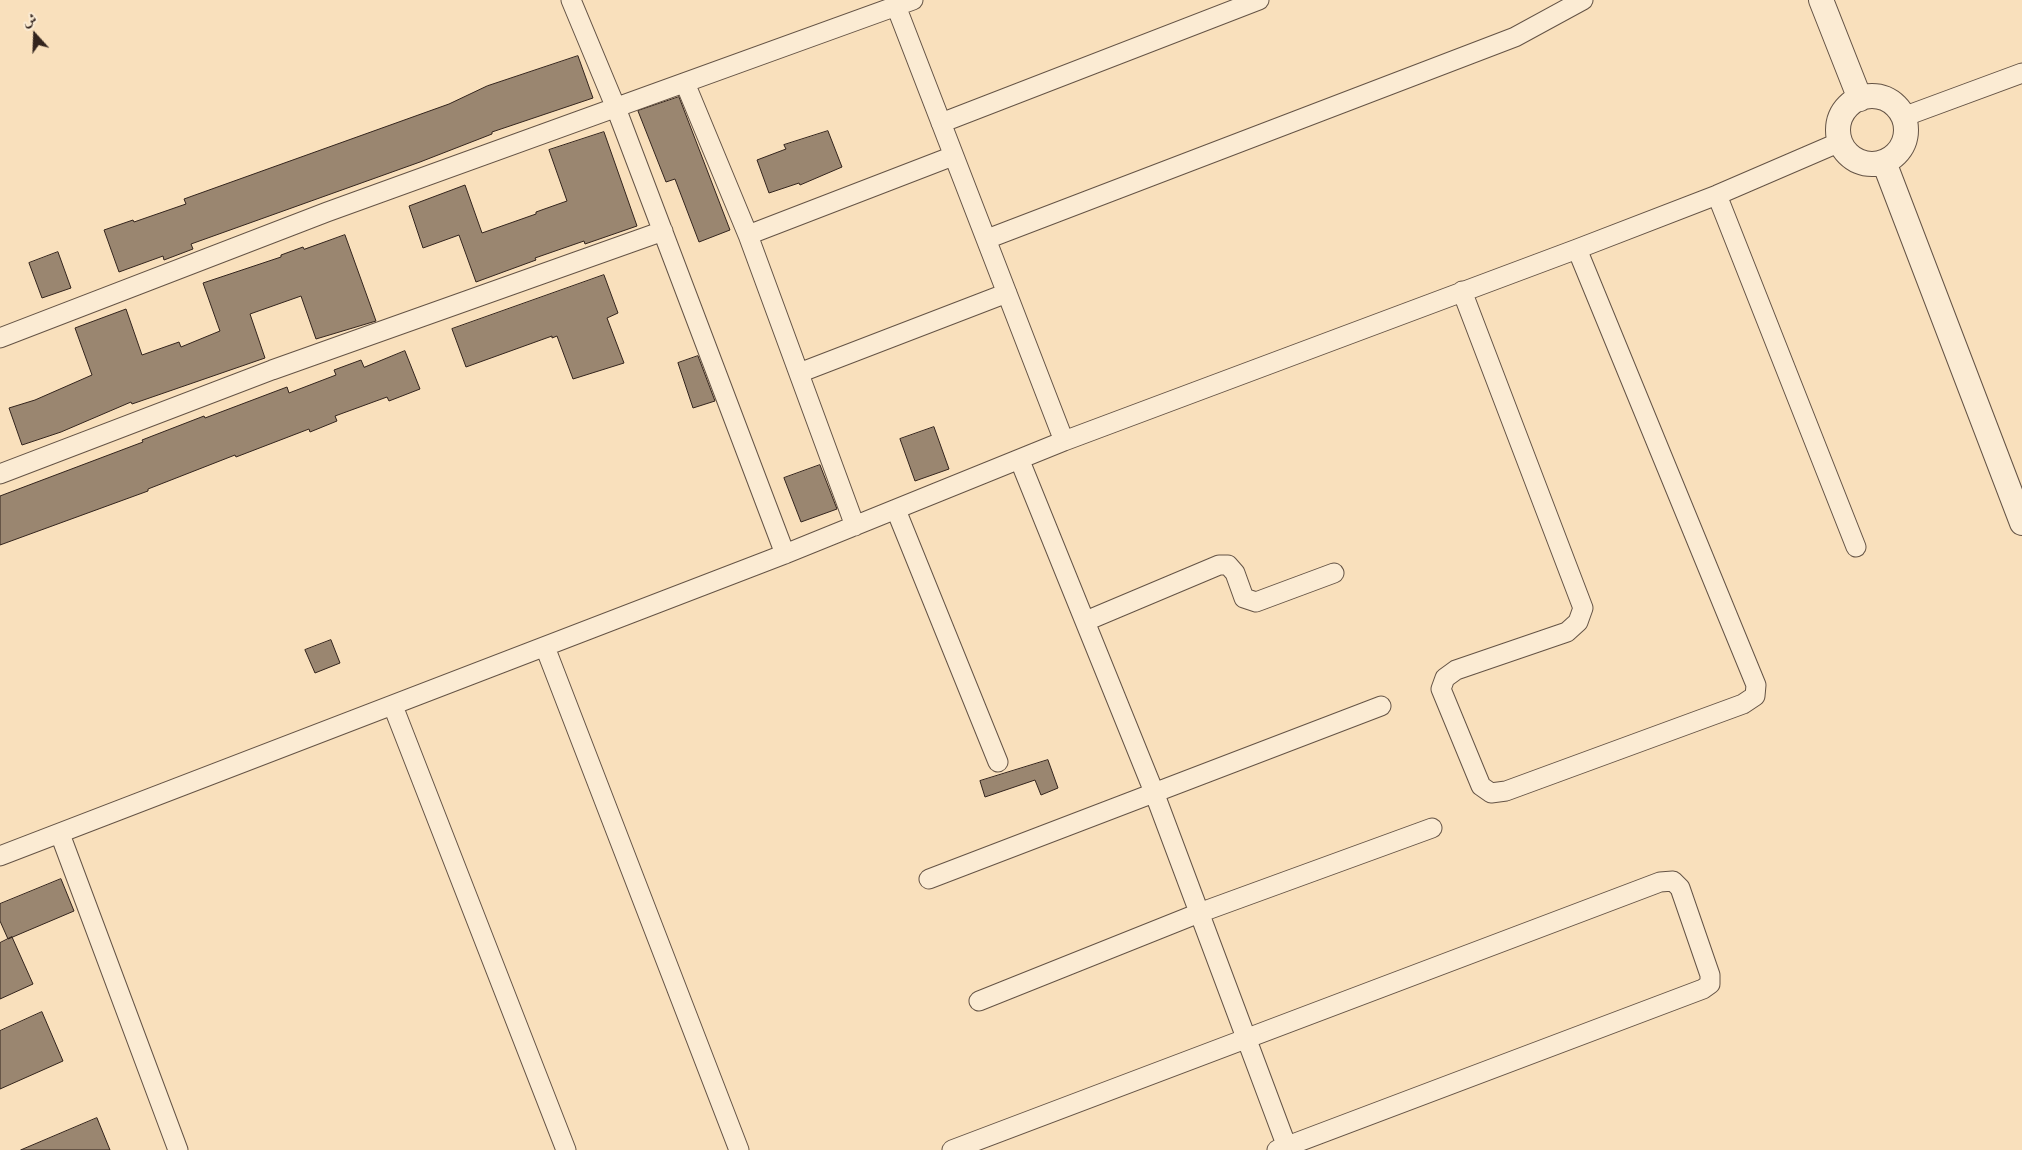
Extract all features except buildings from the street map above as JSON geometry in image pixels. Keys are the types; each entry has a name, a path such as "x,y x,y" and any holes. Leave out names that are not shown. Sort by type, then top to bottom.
{"street":[{"path":"571,0 616,108 786,554"},
{"path":"940,123 1259,0"},
{"path":"986,239 1515,37 1583,0"},
{"path":"1821,0 1860,99"},
{"path":"0,338 327,212 905,3 940,123 1064,442"},
{"path":"1903,117 2022,73"},
{"path":"685,83 748,236 855,526"},
{"path":"1880,97 1893,104 1903,117 1906,127 1900,148 1884,162 1873,164 1853,159 1840,142 1838,127 1843,112 1860,99 1880,97"},
{"path":"0,856 786,554 1064,442 1717,195 1840,142"},
{"path":"748,236 953,156"},
{"path":"1884,162 2022,523"},
{"path":"1717,195 1856,546"},
{"path":"0,474 272,370 663,231"},
{"path":"1462,291 1584,608 1578,622 1567,632 1456,670 1444,678 1441,689 1481,786 1491,793 1506,791 1743,704 1755,696 1756,685 1577,249"},
{"path":"799,374 1007,293"},
{"path":"952,1150 1247,1036 1660,882 1673,881 1680,888 1710,975 1710,984 1703,989 1282,1148 1247,1036 1198,913 1154,792 1020,461"},
{"path":"896,510 998,762"},
{"path":"1086,621 1219,565 1228,564 1235,573 1244,598 1256,602 1334,573"},
{"path":"545,647 738,1150"},
{"path":"393,706 566,1150"},
{"path":"929,879 1381,706"},
{"path":"979,1001 1198,913 1432,828"},
{"path":"60,834 178,1150"}]}
